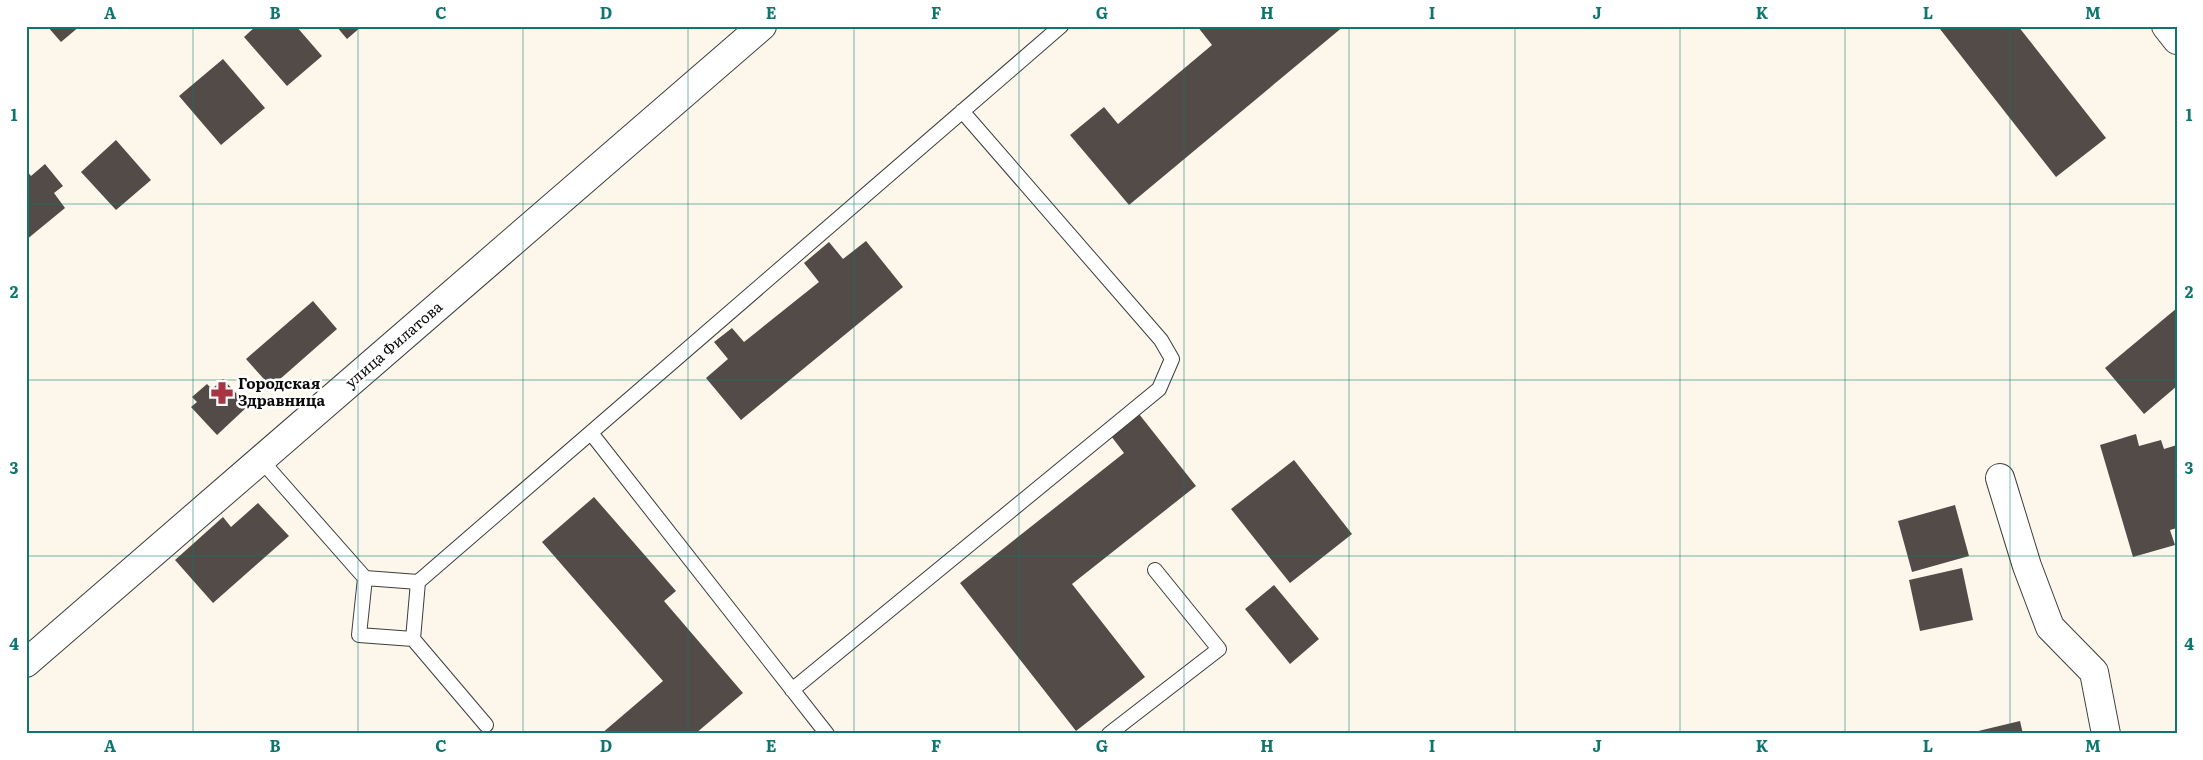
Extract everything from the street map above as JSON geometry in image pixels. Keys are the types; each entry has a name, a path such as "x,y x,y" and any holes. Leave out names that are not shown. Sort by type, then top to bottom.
{"street":[{"name":"улица Филатова","path":"26,663 762,26"},
{"path":"2166,26 2177,40"},
{"path":"2000,478 2026,566 2050,627 2094,672 2106,734"}],"lane":[{"path":"486,725 413,639 418,582 1061,26"},
{"path":"792,690 1159,389 1172,359 1161,340 962,111"},
{"path":"591,433 827,734"},
{"path":"261,460 365,578 418,582"},
{"path":"1109,734 1219,649 1155,570"},
{"path":"365,578 359,635 413,639"}],"building":[{"path":"47,26 80,26 61,42"},
{"path":"256,26 296,26 322,56 287,86 244,37"},
{"path":"336,26 362,26 347,39"},
{"path":"1197,26 1344,26 1129,205 1070,135 1104,107 1118,124 1212,45"},
{"path":"1944,26 2018,26 2106,138 2056,177 1940,29"},
{"path":"223,59 265,108 221,145 179,96"},
{"path":"116,140 151,180 116,210 81,172"},
{"path":"45,164 63,186 54,193 65,208 26,240 26,170 31,176"},
{"path":"866,241 903,287 741,420 706,378 728,359 714,342 732,328 744,342 819,282 804,263 829,242 843,259"},
{"path":"313,301 337,329 271,387 246,359"},
{"path":"2177,308 2177,386 2144,414 2105,368"},
{"path":"223,379 248,406 217,435 191,407 197,402 192,397 207,384 212,389"},
{"path":"1139,414 1196,486 1072,584 1145,677 1076,731 960,583 1124,453 1111,436"},
{"path":"2136,434 2139,446 2161,440 2164,449 2177,445 2177,528 2170,530 2175,545 2133,557 2100,445"},
{"path":"1294,460 1352,534 1290,583 1231,509"},
{"path":"594,497 676,591 664,601 743,693 695,734 601,734 663,681 542,542"},
{"path":"258,503 289,536 213,603 175,560 223,517 231,527"},
{"path":"1955,505 1969,556 1912,572 1898,521"},
{"path":"1962,568 1973,620 1920,631 1909,580"},
{"path":"1274,585 1319,639 1290,664 1245,609"},
{"path":"2020,721 2023,734 1970,734 1970,733"}],"place":[{"name":"Городская Здравница","path":"222,393"}]}
